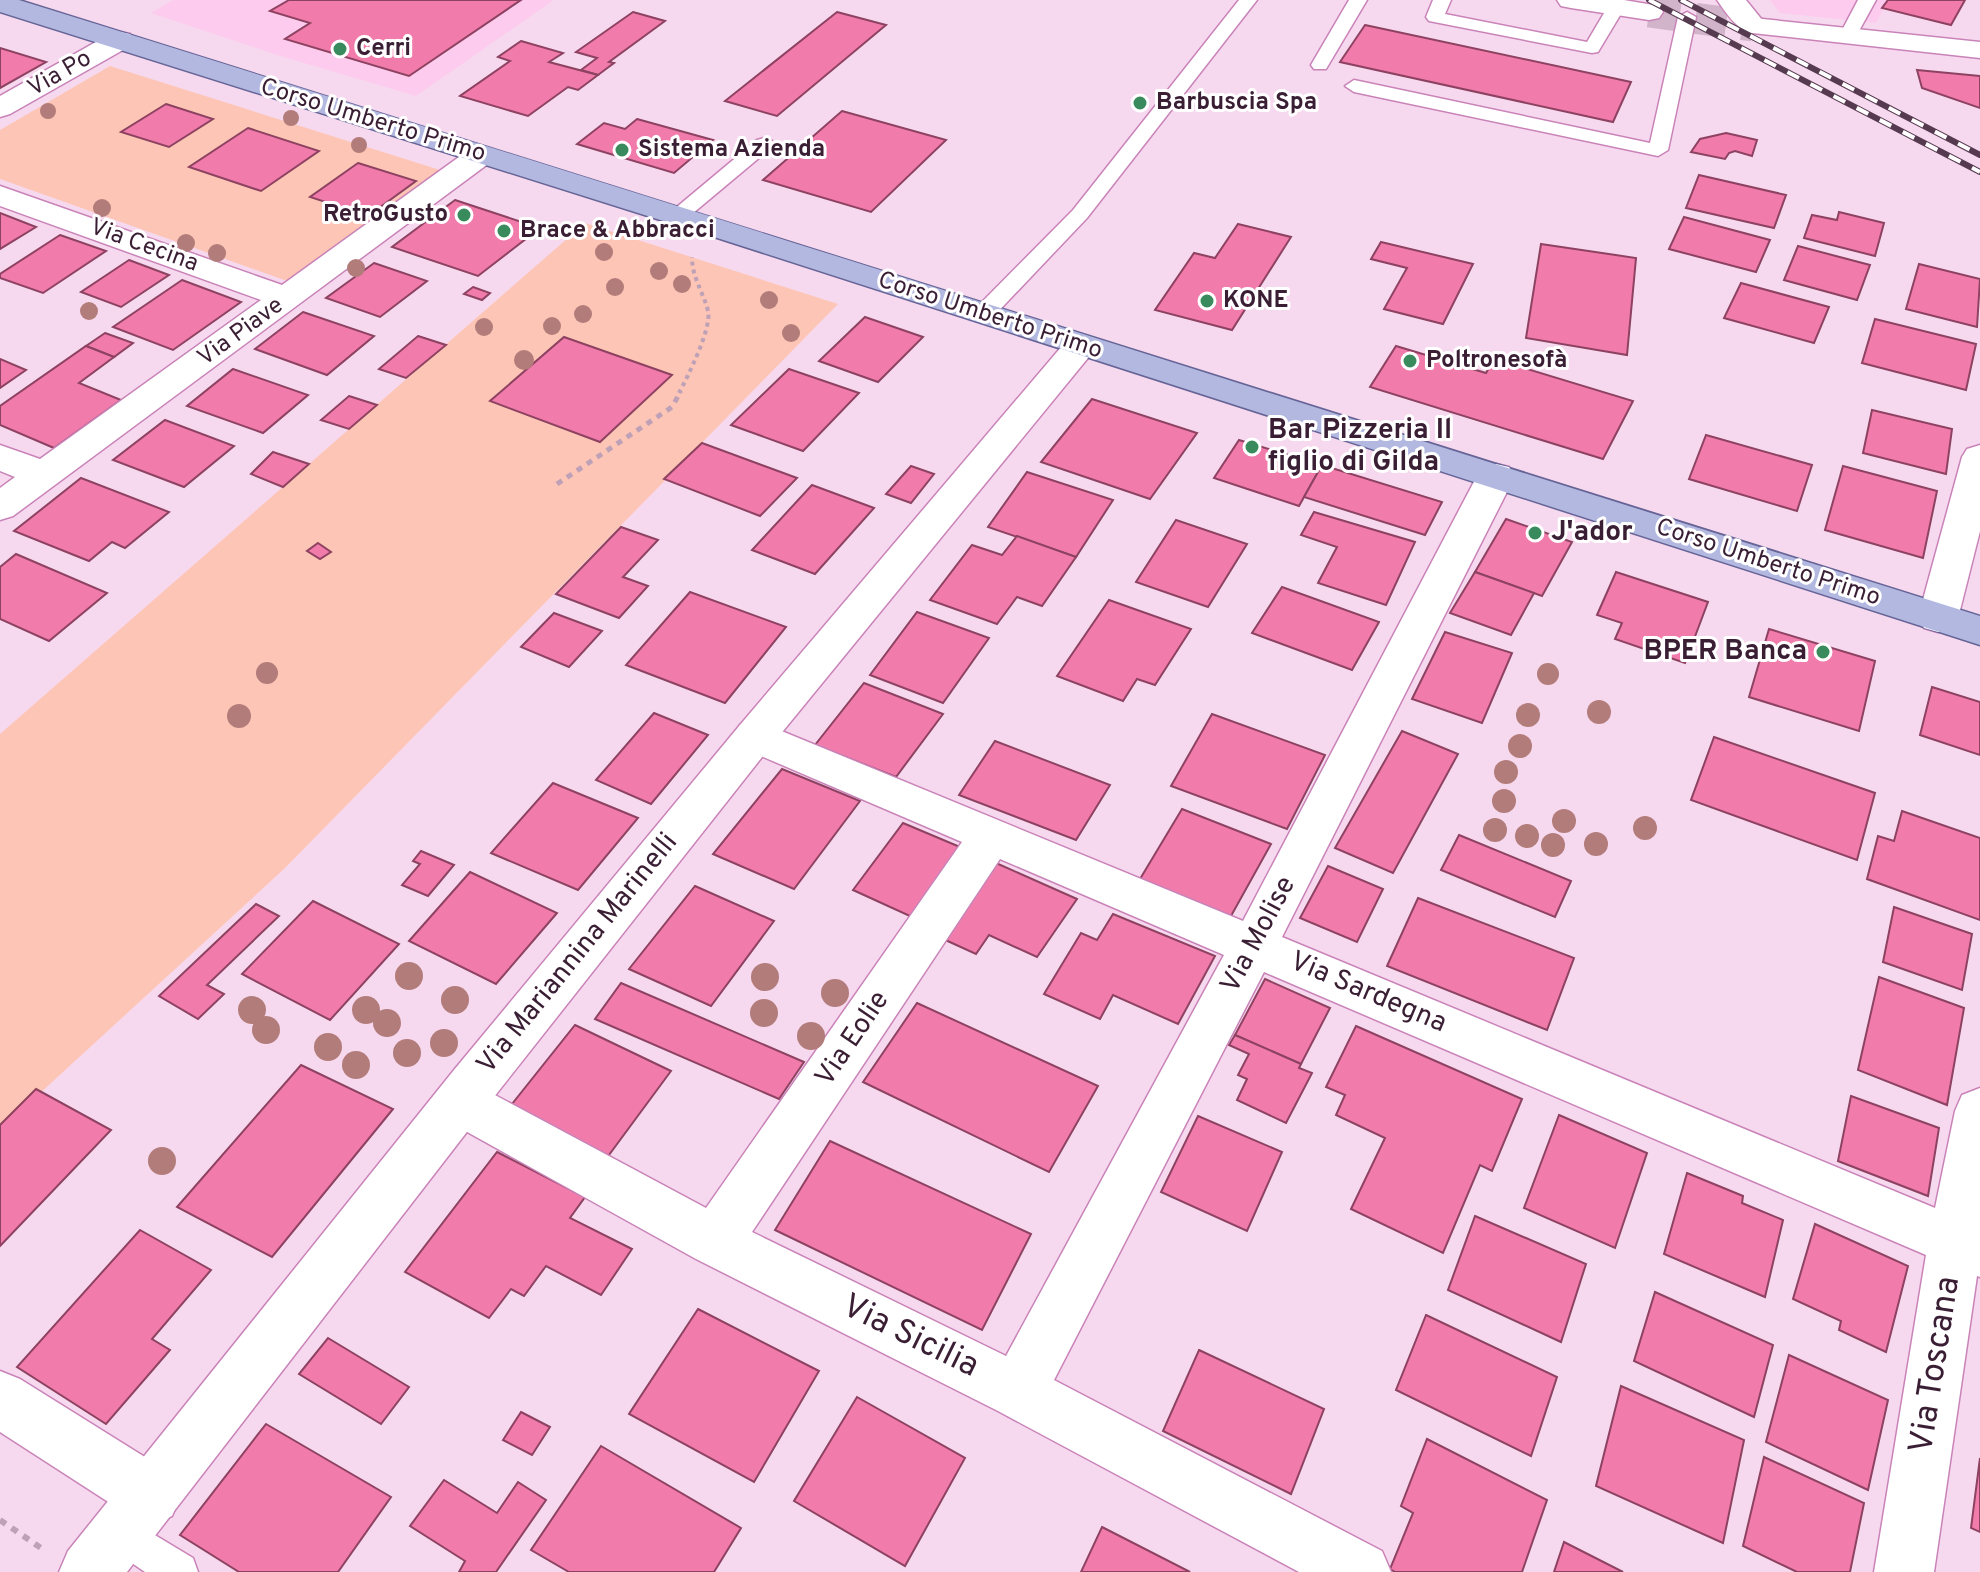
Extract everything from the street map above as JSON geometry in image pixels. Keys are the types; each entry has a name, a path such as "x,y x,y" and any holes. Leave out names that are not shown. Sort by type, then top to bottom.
{"main road":[{"name":"Corso Umberto Primo","path":"0,3 679,215 1080,346 1980,631"}],"street":[{"path":"1571,0 1649,12"},
{"path":"1731,0 1753,26 1980,50"},
{"name":"Via Po","path":"0,108 120,40"},
{"name":"Via Piave","path":"0,507 481,155"},
{"name":"Via Cecina","path":"0,195 287,298"},
{"name":"Via Mariannina Marinelli","path":"89,1572 460,1102 755,736 1080,346"},
{"path":"0,457 44,475"},
{"path":"1938,618 1980,457"},
{"name":"Via Molise","path":"1018,1391 1254,945 1496,476"},
{"name":"Via Sardegna","path":"755,736 1968,1246"},
{"name":"Via Eolie","path":"715,1241 990,837"},
{"name":"Via Sicilia","path":"460,1102 715,1241 1018,1391 1361,1572"},
{"name":"Via Toscana","path":"1904,1572 1968,1246 1980,1111"},
{"path":"0,1399 135,1514"}],"lane":[{"path":"983,314 1080,214 1248,0"},
{"path":"1320,65 1358,0"},
{"path":"1442,0 1435,17 1592,48 1616,7"},
{"path":"1848,36 1867,0"},
{"path":"1354,86 1658,150 1687,17"},
{"path":"679,215 764,144"},
{"path":"135,1514 179,1572"}],"path":[{"path":"557,484 672,407 692,369 709,314 692,272 692,257 722,229"}],"shaded area":[{"path":"173,0 554,0 416,96 277,55 151,13"},
{"path":"1770,0 1888,0 1876,23 1780,13"},
{"path":"110,66 440,170 290,282 0,179 0,130"},
{"path":"585,223 838,304 285,868 0,1130 0,734"}],"building":[{"path":"289,0 521,0 409,76 285,39 310,23 270,11"},
{"path":"1888,0 1965,0 1951,25 1882,8"},
{"path":"633,12 665,21 609,62 614,63 598,75 581,70 597,58 576,52"},
{"path":"837,12 886,25 777,116 725,101"},
{"path":"1365,25 1631,82 1613,122 1340,62"},
{"path":"521,41 563,53 549,62 598,75 578,90 568,87 528,116 460,96 510,61 498,57"},
{"path":"0,48 46,62 0,88"},
{"path":"1917,70 1980,76 1980,108 1922,88"},
{"path":"166,104 213,119 169,147 121,132"},
{"path":"842,111 946,140 871,212 763,180"},
{"path":"637,119 713,140 674,173 577,144 604,123 625,129"},
{"path":"248,128 319,151 261,191 189,167"},
{"path":"1726,133 1757,140 1752,156 1735,151 1725,159 1691,152 1700,139"},
{"path":"358,163 416,181 368,216 310,197"},
{"path":"1699,175 1786,195 1774,228 1686,208"},
{"path":"455,200 540,228 478,276 392,247"},
{"path":"1839,212 1884,223 1875,256 1804,238 1812,215 1837,220"},
{"path":"0,213 36,227 0,249"},
{"path":"1684,217 1770,240 1756,272 1669,249"},
{"path":"1238,224 1291,237 1232,330 1155,310 1194,253 1215,258"},
{"path":"60,235 106,251 43,293 0,278 0,274"},
{"path":"1381,242 1473,264 1443,324 1384,309 1407,268 1371,259"},
{"path":"1541,244 1636,258 1627,355 1526,338"},
{"path":"1798,246 1870,265 1857,300 1784,280"},
{"path":"129,260 169,275 121,307 81,292"},
{"path":"374,263 427,281 380,317 326,298"},
{"path":"1919,264 1980,279 1977,327 1906,309"},
{"path":"182,280 241,302 173,350 113,327"},
{"path":"1741,283 1829,307 1814,343 1724,318"},
{"path":"473,287 490,293 482,300 464,294"},
{"path":"303,312 374,336 327,375 255,349"},
{"path":"865,317 923,337 878,382 819,361"},
{"path":"1875,319 1976,344 1966,390 1862,363"},
{"path":"105,333 133,343 114,357 86,346"},
{"path":"418,336 446,345 406,378 379,369"},
{"path":"564,337 672,375 600,442 490,401"},
{"path":"86,346 114,357 79,383 121,400 54,448 0,425 0,406"},
{"path":"1396,346 1486,373 1494,359 1633,401 1603,459 1370,387"},
{"path":"0,359 26,370 0,388"},
{"path":"233,369 308,395 263,433 187,406"},
{"path":"789,369 859,393 803,451 731,425"},
{"path":"349,396 377,405 349,429 321,420"},
{"path":"1092,399 1197,433 1150,499 1041,462"},
{"path":"1872,410 1952,429 1946,474 1863,453"},
{"path":"165,420 234,446 184,487 113,460"},
{"path":"1706,435 1812,465 1797,511 1689,479"},
{"path":"1239,440 1322,465 1299,506 1214,478"},
{"path":"702,443 797,478 760,516 664,479"},
{"path":"273,452 309,464 283,487 251,474"},
{"path":"1322,465 1442,502 1425,535 1304,497"},
{"path":"911,466 934,474 911,503 886,494"},
{"path":"1843,466 1937,491 1923,558 1825,530"},
{"path":"1027,472 1113,500 1076,557 988,527"},
{"path":"81,478 169,512 125,548 112,542 89,561 14,531"},
{"path":"812,485 874,508 815,574 752,550"},
{"path":"1314,512 1415,542 1386,605 1318,583 1337,547 1301,535"},
{"path":"1506,519 1572,542 1542,596 1475,572"},
{"path":"1176,520 1247,544 1208,607 1136,582"},
{"path":"621,527 658,540 623,577 648,586 619,618 556,594"},
{"path":"1017,536 1076,557 1042,606 1017,597 997,624 930,600 972,545 1002,555"},
{"path":"318,543 331,552 320,559 307,551"},
{"path":"16,554 107,593 49,641 0,619 0,567"},
{"path":"1475,572 1534,593 1511,635 1450,613"},
{"path":"1616,572 1708,602 1685,663 1615,639 1622,623 1597,615"},
{"path":"1282,587 1379,622 1352,670 1252,633"},
{"path":"690,592 786,627 725,703 626,665"},
{"path":"1109,600 1191,629 1155,685 1137,679 1123,701 1057,676"},
{"path":"917,612 989,638 943,703 870,675"},
{"path":"554,613 602,631 569,667 521,647"},
{"path":"1769,629 1875,661 1859,731 1749,697"},
{"path":"1445,632 1512,653 1482,723 1412,699"},
{"path":"864,683 943,714 896,777 815,745"},
{"path":"1932,687 1980,702 1980,755 1920,735"},
{"path":"654,713 708,735 651,804 596,780"},
{"path":"1212,714 1325,755 1287,829 1171,786"},
{"path":"1402,731 1458,754 1393,873 1335,848"},
{"path":"1714,737 1875,793 1857,860 1691,800"},
{"path":"995,741 1110,785 1076,840 959,795"},
{"path":"782,769 860,801 794,889 713,854"},
{"path":"553,783 638,818 578,890 491,853"},
{"path":"1182,809 1271,844 1231,916 1140,879"},
{"path":"1902,811 1980,838 1980,920 1867,879 1878,836 1894,841"},
{"path":"903,823 960,847 912,917 853,890"},
{"path":"1459,835 1571,881 1555,917 1441,870"},
{"path":"421,851 454,865 428,896 402,885 420,864 413,861"},
{"path":"996,863 1077,899 1037,957 989,935 976,954 941,938"},
{"path":"1328,866 1383,889 1357,942 1300,918"},
{"path":"470,872 557,913 496,984 409,941"},
{"path":"695,886 774,921 711,1006 629,969"},
{"path":"1418,898 1574,958 1547,1030 1387,966"},
{"path":"313,901 399,944 330,1020 242,974"},
{"path":"256,904 279,916 207,985 224,994 198,1019 159,996"},
{"path":"1894,907 1972,934 1962,990 1883,962"},
{"path":"1113,914 1215,956 1178,1024 1113,995 1100,1019 1044,994 1081,933 1097,940"},
{"path":"1879,977 1964,1008 1947,1105 1858,1070"},
{"path":"1265,979 1330,1008 1301,1064 1235,1035"},
{"path":"621,983 804,1062 779,1099 595,1019"},
{"path":"917,1003 1098,1086 1049,1172 863,1082"},
{"path":"575,1025 671,1071 606,1159 508,1109"},
{"path":"1356,1026 1522,1099 1492,1171 1480,1165 1443,1253 1351,1209 1385,1138 1336,1115 1345,1095 1326,1087"},
{"path":"1235,1035 1301,1064 1299,1068 1312,1073 1286,1123 1237,1100 1247,1079 1238,1075 1249,1054 1229,1045"},
{"path":"301,1065 393,1109 272,1257 177,1207"},
{"path":"36,1089 111,1130 0,1246 0,1125"},
{"path":"1851,1096 1939,1128 1928,1196 1838,1161"},
{"path":"1559,1115 1647,1153 1615,1248 1524,1208"},
{"path":"1198,1116 1282,1152 1247,1231 1161,1192"},
{"path":"830,1141 1031,1234 982,1330 775,1230"},
{"path":"497,1152 585,1197 570,1218 632,1249 601,1295 546,1266 524,1296 511,1289 489,1318 405,1272"},
{"path":"1687,1173 1743,1196 1742,1203 1783,1220 1765,1297 1664,1254"},
{"path":"1475,1216 1586,1264 1561,1342 1448,1290"},
{"path":"1815,1224 1908,1266 1886,1352 1839,1330 1841,1321 1793,1299"},
{"path":"140,1230 211,1270 152,1339 170,1350 106,1424 17,1367"},
{"path":"1655,1292 1773,1345 1754,1417 1634,1361"},
{"path":"698,1309 819,1371 754,1482 629,1414"},
{"path":"1426,1315 1557,1377 1531,1456 1396,1390"},
{"path":"328,1338 409,1387 381,1424 299,1374"},
{"path":"1199,1350 1324,1409 1291,1494 1163,1431"},
{"path":"1789,1355 1888,1400 1868,1490 1766,1442"},
{"path":"1621,1386 1744,1440 1723,1543 1596,1486"},
{"path":"857,1397 965,1458 905,1566 794,1501"},
{"path":"521,1412 550,1427 532,1455 503,1440"},
{"path":"266,1424 391,1497 338,1572 239,1572 180,1535"},
{"path":"1427,1439 1547,1500 1522,1572 1395,1572 1390,1569 1413,1513 1401,1506"},
{"path":"601,1446 741,1528 714,1572 569,1572 531,1550"},
{"path":"1764,1457 1864,1503 1850,1572 1797,1572 1743,1546"},
{"path":"1980,1458 1980,1532 1971,1528"},
{"path":"444,1480 497,1513 518,1482 546,1500 496,1572 459,1572 465,1561 410,1526"},
{"path":"1102,1527 1190,1572 1081,1572"},
{"path":"1564,1542 1623,1572 1554,1572"}],"tunnel":[{"path":"1649,12 1753,26"}],"railway":[{"path":"1649,0 1980,172"},
{"path":"1681,0 1980,155"}],"place":[{"name":"Cerri","path":"340,49"},
{"name":"Barbuscia Spa","path":"1140,103"},
{"name":"Sistema Azienda","path":"622,150"},
{"name":"RetroGusto","path":"464,215"},
{"name":"Brace & Abbracci","path":"504,231"},
{"name":"KONE","path":"1207,301"},
{"name":"Poltronesofà","path":"1410,361"},
{"name":"Bar Pizzeria Il figlio di Gilda","path":"1252,447"},
{"name":"J'ador","path":"1535,533"},
{"name":"BPER Banca","path":"1823,652"}]}
